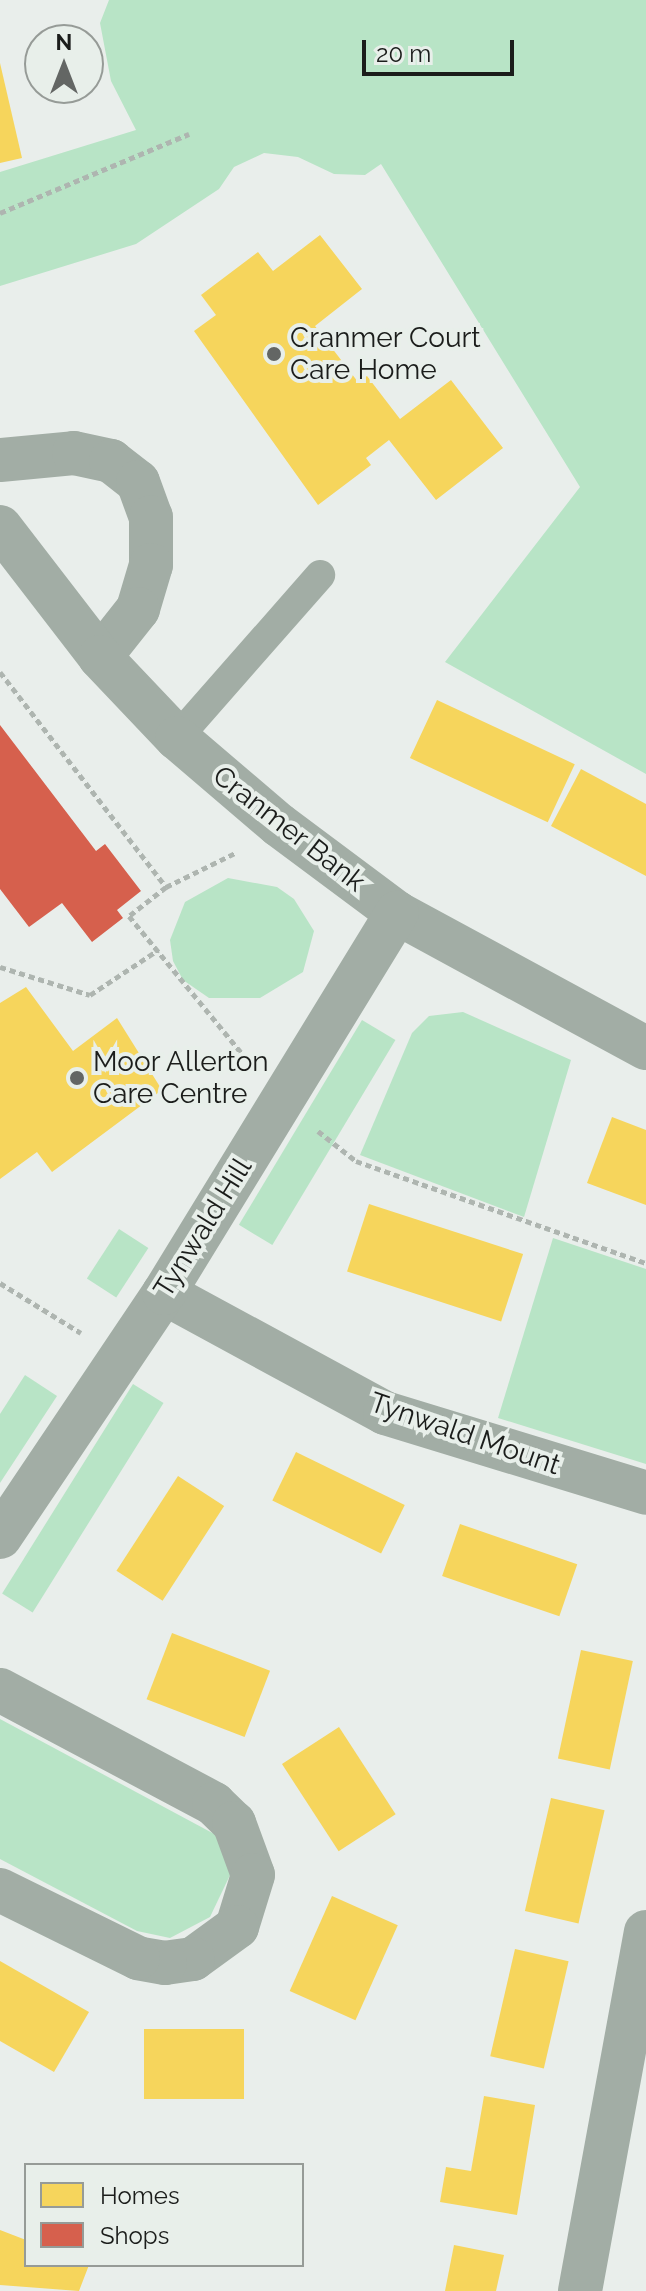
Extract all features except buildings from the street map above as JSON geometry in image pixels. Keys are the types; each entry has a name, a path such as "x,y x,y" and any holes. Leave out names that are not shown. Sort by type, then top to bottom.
{"street":[{"path":"0,460 74,453 111,461 138,482 151,517 151,565 138,609 100,657"},
{"name":"Cranmer Bank","path":"0,527 100,657 177,738 279,825 397,913 646,1048"},
{"name":"Tynwald Hill","path":"0,1537 164,1293 397,913"},
{"name":"Tynwald Mount","path":"164,1293 385,1413 646,1493"},
{"path":"0,1690 214,1804 234,1823 253,1875 237,1927 193,1959 165,1963 138,1958 0,1890"},
{"path":"580,2291 632,2107 645,1937"}],"lane":[{"path":"177,738 320,575"}],"path":[{"path":"0,213 189,134"},
{"path":"166,887 279,825"},
{"path":"0,967 90,995 158,950"},
{"path":"0,1283 119,1356"}],"green space":[{"path":"109,0 646,0 646,774 445,662 580,487 381,164 365,175 334,174 298,157 264,153 234,167 219,189 136,244 0,286 0,172 136,130 111,81 104,44 104,24 100,23"},
{"path":"228,878 277,887 294,899 314,931 303,972 260,998 209,998 183,980 173,961 170,940 185,902"},
{"path":"463,1012 571,1060 524,1217 360,1155 412,1033 429,1016"},
{"path":"362,1020 395,1040 272,1245 239,1225"},
{"path":"119,1229 148,1248 116,1298 87,1278"},
{"path":"553,1238 646,1269 646,1464 498,1418"},
{"path":"25,1375 57,1396 0,1483 0,1414"},
{"path":"133,1384 164,1403 33,1613 2,1593"},
{"path":"0,1719 218,1836 231,1873 210,1917 170,1938 137,1931 0,1859"}],"place":[{"name":"Cranmer Court Care Home","path":"274,354"},
{"name":"Moor Allerton Care Centre","path":"77,1078"}]}
